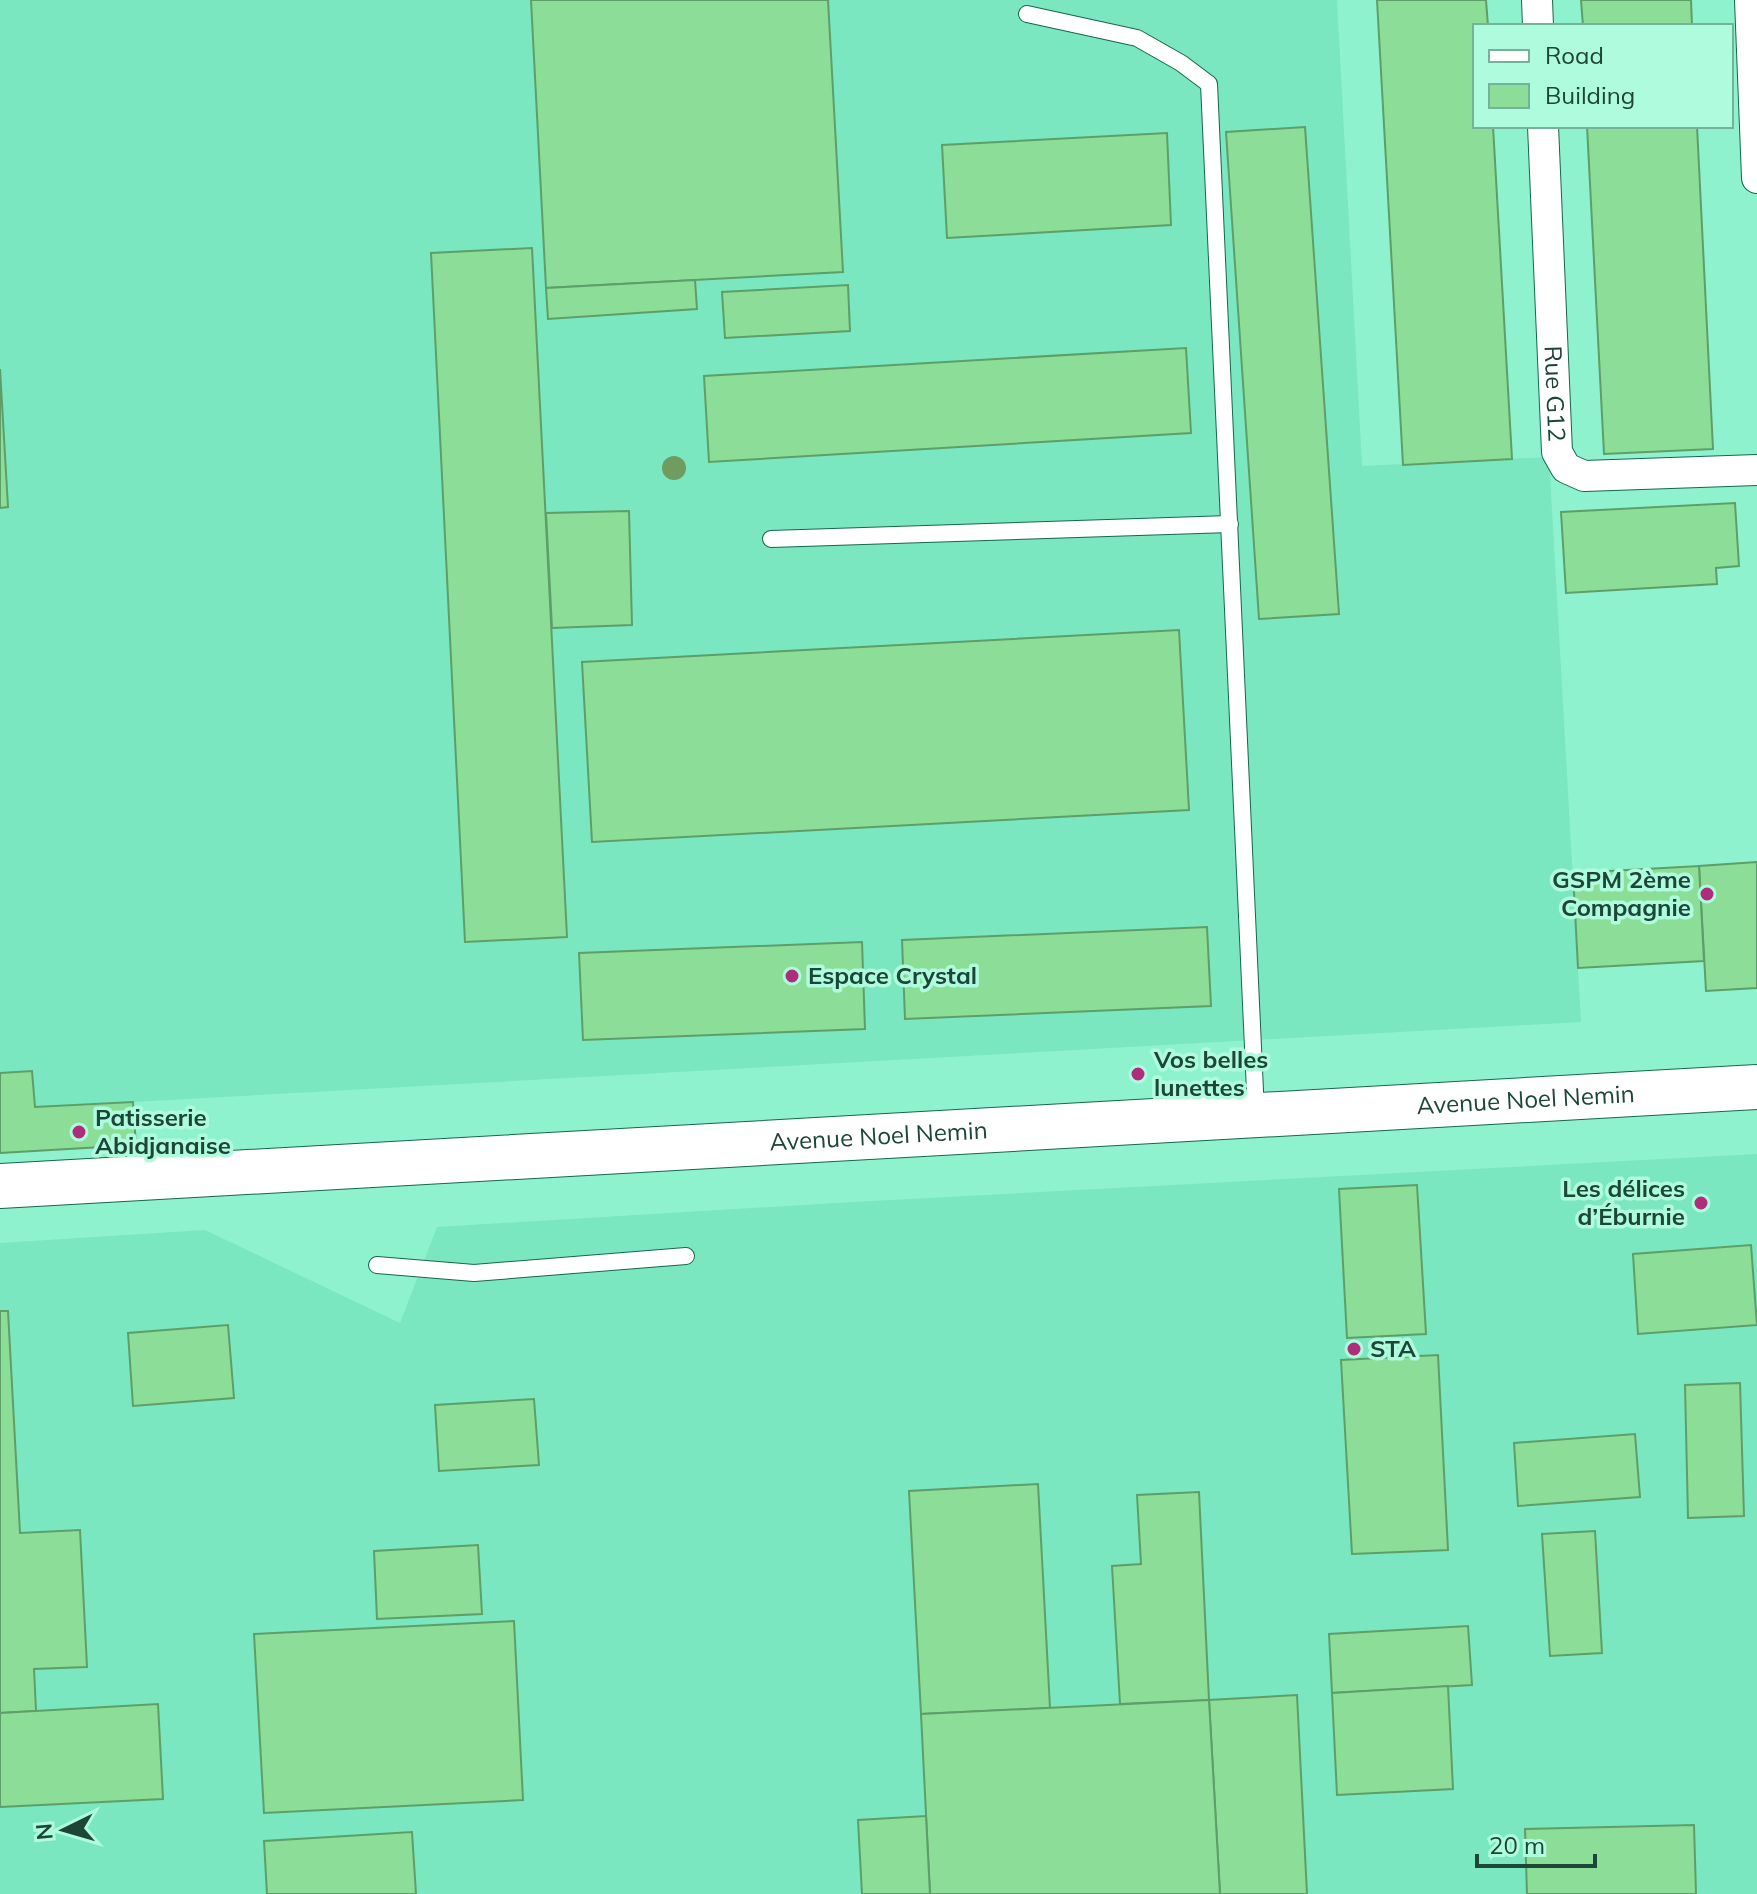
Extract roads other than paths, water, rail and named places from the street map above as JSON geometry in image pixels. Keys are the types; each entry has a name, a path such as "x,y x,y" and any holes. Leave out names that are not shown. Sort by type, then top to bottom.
{"street":[{"path":"1537,0 1538,24"},
{"path":"1750,0 1757,178"},
{"name":"Rue G12","path":"1543,128 1557,452 1566,468 1584,476 1757,470"},
{"name":"Avenue Noel Nemin","path":"0,1186 1757,1087"}],"lane":[{"path":"1027,14 1137,38 1181,63 1209,84 1256,1115"},
{"path":"771,539 1230,524"},
{"path":"377,1265 474,1273 686,1256"}],"place":[{"name":"GSPM 2ème Compagnie","path":"1707,894"},
{"name":"Espace Crystal","path":"792,976"},
{"name":"Vos belles lunettes","path":"1138,1074"},
{"name":"Patisserie Abidjanaise","path":"79,1132"},
{"name":"Les délices d’Éburnie","path":"1701,1203"},
{"name":"STA","path":"1354,1349"}]}
